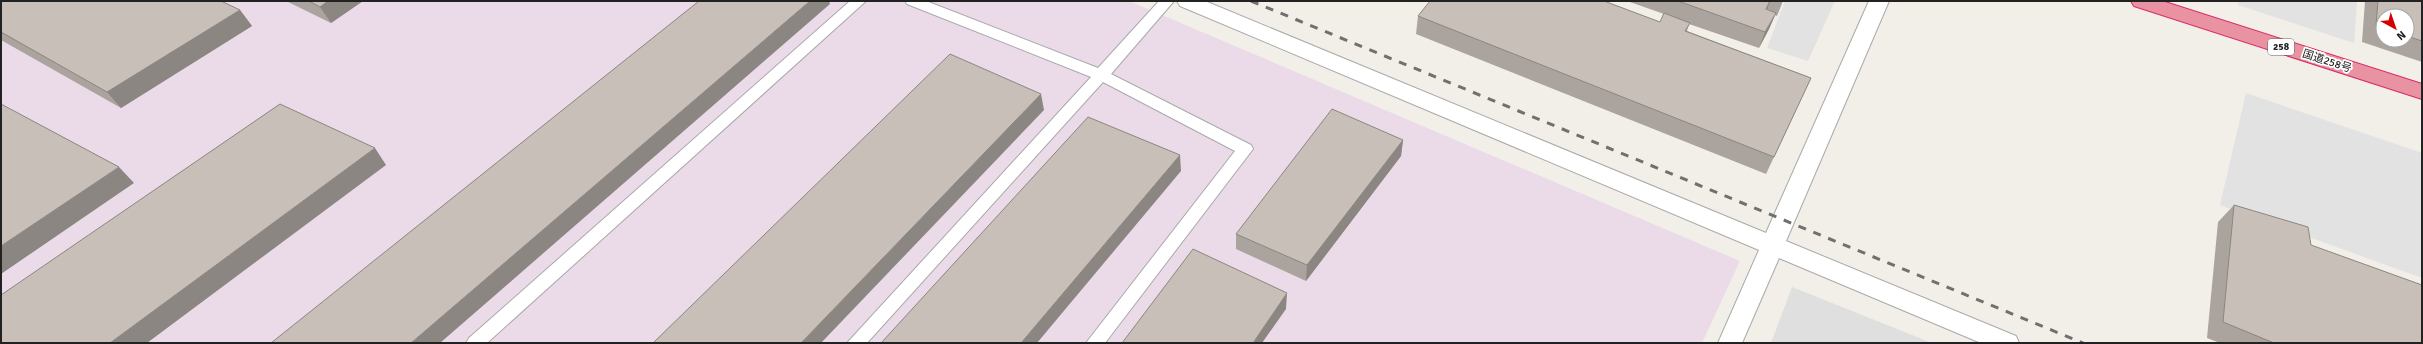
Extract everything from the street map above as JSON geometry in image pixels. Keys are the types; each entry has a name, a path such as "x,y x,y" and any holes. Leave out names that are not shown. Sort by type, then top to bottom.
{"highway":[{"name":"国道258号","path":"2141,1 2422,92"}],"street":[{"path":"1187,1 2007,343"},
{"path":"1730,343 1773,245 1782,220 1879,1"}],"lane":[{"path":"475,343 859,1"},
{"path":"912,1 1101,75 1245,149 1095,343"},
{"path":"856,343 1167,1"}],"shaded area":[{"path":"1,1 1129,1 1740,261 1702,343 1,343"},
{"path":"1785,1 1835,1 1808,61 1767,48"},
{"path":"2238,1 2357,1 2354,43 2238,5"},
{"path":"2246,93 2422,153 2422,278 2220,205"},
{"path":"1792,287 1932,343 1771,343"}],"building":[{"path":"1,1 221,1 240,10 107,92 1,32"},
{"path":"309,1 328,1 320,7"},
{"path":"699,1 810,1 411,343 271,343"},
{"path":"1430,1 1604,1 1660,22 1664,13 1690,23 1685,31 1811,78 1774,157 1418,16"},
{"path":"1678,1 1770,1 1766,9 1776,13 1765,32"},
{"path":"2378,1 2422,1 2422,41 2415,39 2415,8 2377,8"},
{"path":"950,54 1041,94 801,343 653,343"},
{"path":"1,104 119,167 1,246"},
{"path":"280,104 375,148 110,343 1,343 1,295"},
{"path":"1332,109 1403,140 1307,265 1236,234"},
{"path":"1088,117 1180,155 1021,343 881,343"},
{"path":"2234,205 2308,227 2311,245 2422,285 2422,343 2274,343 2223,322"},
{"path":"1193,249 1287,293 1253,343 1122,343"}],"railway":[{"path":"1251,1 2083,343"}]}
